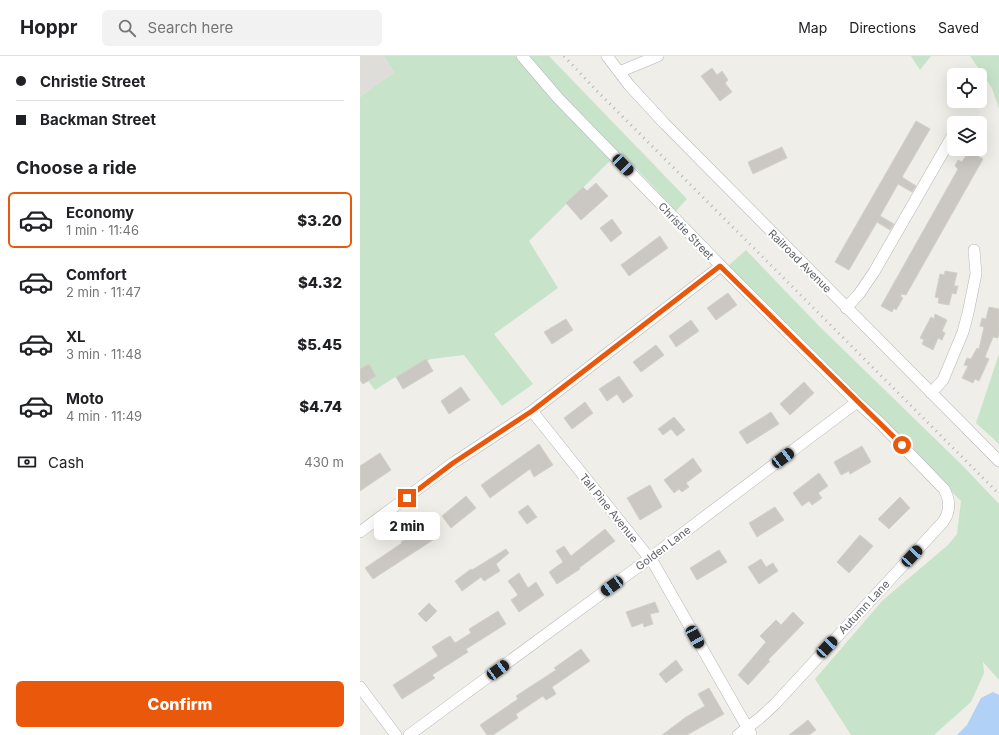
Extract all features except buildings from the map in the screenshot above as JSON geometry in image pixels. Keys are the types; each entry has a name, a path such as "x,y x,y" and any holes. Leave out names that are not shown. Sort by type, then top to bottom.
{"street":[{"name":"Christie Street","path":"522,56 558,98 720,266 880,423 944,489 949,500 949,507"},
{"name":"Railroad Avenue","path":"607,56 643,101 665,124 999,461"},
{"path":"619,72 658,56"},
{"path":"846,308 859,294 874,272 947,145"},
{"path":"931,393 943,380 963,332 976,274 974,250"},
{"path":"360,532 453,463 532,411 720,266"},
{"name":"Golden Lane","path":"409,735 650,558 857,402"},
{"name":"Tall Pine Avenue","path":"532,411 650,558 749,732"},
{"name":"Autumn Lane","path":"738,735 749,732 775,704 946,519 949,507"},
{"path":"360,687 396,735"}],"shaded area":[{"path":"360,56 384,56 394,72 360,97"}],"green space":[{"path":"384,56 549,56 687,199 676,211 620,151 529,241 558,288 494,334 533,384 502,406 464,355 431,359 400,374 375,390 360,370 360,97 394,72"},
{"path":"911,56 931,56 920,70"},
{"path":"970,56 999,56 999,109 992,88 987,81 987,68 978,68"},
{"path":"746,250 819,326 963,466 999,504 999,680 983,662 984,673 971,702 934,735 851,735 815,679 883,600 948,545 957,534 961,501 728,266"},
{"path":"999,354 999,444 976,423"}],"water":[{"path":"993,692 999,695 999,735 957,735 967,725 981,698"}],"railway":[{"path":"564,56 596,90 999,494"}],"route":[{"path":"407,498 453,463 532,411 720,266 902,445"}]}
